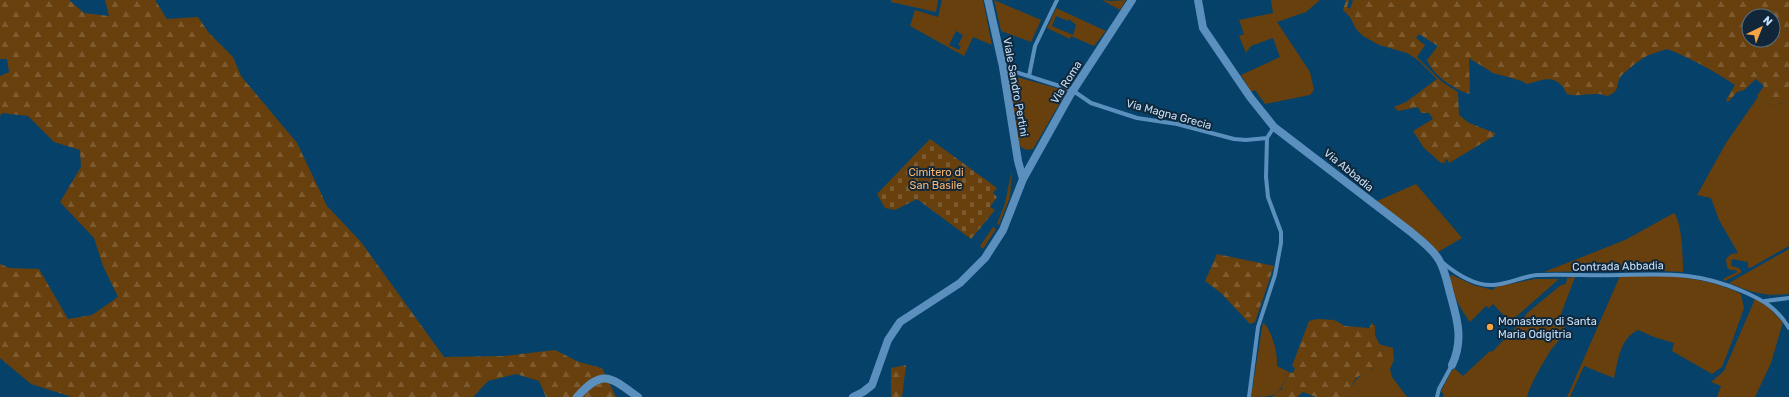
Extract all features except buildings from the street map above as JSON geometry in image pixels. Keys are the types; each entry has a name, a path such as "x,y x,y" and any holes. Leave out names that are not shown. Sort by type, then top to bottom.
{"street":[{"name":"Viale Sandro Pertini","path":"988,0 1003,68 1018,161 1023,179"},
{"path":"1029,76 1035,46 1057,0"},
{"name":"Via Roma","path":"853,397 872,385 888,340 900,322 960,282 985,258 1003,230 1023,179 1072,90 1132,0"},
{"name":"Via Abbadia","path":"1198,0 1203,28 1250,97 1274,128 1411,232 1430,248 1439,259 1446,278 1458,324 1459,344 1452,365"},
{"name":"Via Magna Grecia","path":"1003,68 1072,90 1091,103 1137,118 1177,124 1234,139 1246,140 1267,138"},
{"path":"1249,397 1258,327 1275,275 1281,237 1280,228 1268,197 1266,172 1267,138 1274,128"},
{"name":"Contrada Abbadia","path":"1439,259 1458,274 1480,284 1494,285 1539,275 1621,275 1648,273 1686,275 1712,280 1765,301 1776,309 1789,328"},
{"path":"1765,301 1789,298"},
{"path":"1437,397 1439,389 1452,365"},
{"path":"577,397 589,383 597,378 614,380 638,397"}],"green space":[{"path":"0,0 69,0 84,13 109,16 105,0 155,0 167,19 198,17 209,33 233,57 241,76 297,143 327,206 361,242 444,357 504,356 555,350 579,362 602,368 616,397 546,397 539,381 516,374 488,381 473,397 72,397 31,384 0,358 0,264 9,268 39,269 68,319 92,315 118,297 103,266 94,238 60,202 81,167 80,150 54,142 28,116 2,113 0,116 0,76 9,72 7,59 0,59"},
{"path":"891,0 938,0 936,12 891,2"},
{"path":"942,0 983,0 992,45 973,37 964,56 910,26 915,10 938,17","holes":["956,31 963,35 958,45 961,46 959,50 949,45"]},
{"path":"994,0 1041,20 1031,42 1001,31"},
{"path":"1102,0 1112,1 1126,0 1120,10"},
{"path":"1271,0 1320,0 1306,12 1277,22 1310,72 1314,90 1310,95 1265,104 1255,90 1251,92 1241,75 1280,57 1273,38 1251,46 1246,53 1239,36 1244,34 1239,20 1273,13"},
{"path":"1346,0 1349,0 1347,7 1350,9 1353,0 1384,0 1405,7 1405,0 1789,0 1789,101 1772,106 1758,97 1757,96 1764,86 1756,79 1744,90 1737,92 1728,102 1726,100 1735,85 1685,56 1667,49 1649,55 1636,63 1621,76 1615,92 1607,96 1597,94 1567,94 1558,82 1550,79 1527,84 1522,81 1493,73 1469,58 1470,94 1457,89 1434,71 1427,60 1438,46 1419,34 1416,38 1425,45 1417,57 1442,82 1458,92 1459,115 1469,123 1495,133 1494,136 1449,163 1447,159 1445,160 1445,164 1444,162 1441,163 1424,148 1413,131 1433,119 1429,113 1421,113 1418,107 1398,111 1394,107 1406,102 1437,79 1418,60 1407,53 1379,45 1363,36 1356,29 1350,17 1343,10"},
{"path":"1384,0 1405,0 1406,7 1386,2"},
{"path":"1056,8 1106,31 1094,46 1071,36 1070,39 1047,28","holes":["1056,16 1068,21 1069,19 1076,25 1073,35 1052,26"]},
{"path":"1006,74 1067,91 1033,149 1025,149 1019,145"},
{"path":"1758,97 1772,106 1789,101 1789,246 1750,268 1748,267 1748,262 1732,259 1731,266 1739,268 1742,272 1725,281 1723,279 1737,272 1736,270 1730,270 1727,267 1726,259 1731,254 1738,253 1719,220 1711,198 1697,195 1726,143"},
{"name":"Cimitero di San Basile","path":"930,139 997,188 993,193 997,197 990,207 995,210 971,239 917,199 895,210 885,208 877,194"},
{"path":"1012,169 1010,197 999,225 997,224 1005,203"},
{"path":"1416,184 1462,238 1438,252 1430,243 1375,202"},
{"path":"1674,213 1679,224 1683,272 1642,270 1544,272 1625,240"},
{"path":"993,227 996,229 983,249 980,246"},
{"path":"1789,249 1789,294 1773,295 1758,293 1729,283"},
{"path":"1217,254 1274,266 1255,322 1250,324 1221,293 1205,281"},
{"path":"1452,275 1473,285 1493,290 1495,287 1535,279 1559,279 1510,322 1493,304 1489,308 1486,306 1470,322 1454,294 1450,276"},
{"path":"1662,275 1712,283 1741,294 1744,308 1722,367 1712,374 1672,351 1674,343 1638,330 1627,338 1624,344 1614,378 1584,366 1570,397 1567,397 1620,276"},
{"path":"1575,277 1558,322 1565,326 1562,336 1550,351 1539,370 1527,397 1443,397 1444,395 1441,391 1452,370 1455,369 1463,376 1490,351 1492,352 1519,324 1527,313 1561,285 1566,284 1567,278"},
{"path":"1755,299 1767,306 1783,322 1771,363 1755,397 1717,397 1721,386 1711,382 1724,371"},
{"path":"1317,319 1334,320 1345,326 1369,328 1372,323 1375,326 1375,335 1384,354 1375,367 1357,377 1352,389 1353,397 1316,397 1303,392 1297,397 1272,397 1282,389 1289,372 1293,373 1295,368 1292,366 1309,321"},
{"path":"1263,322 1274,342 1277,366 1289,372 1276,394 1251,397"},
{"path":"1379,344 1393,348 1394,360 1390,369 1392,377 1407,397 1353,397 1351,388 1354,382 1364,372 1373,369 1384,354"},
{"path":"906,365 902,397 891,397 891,368"}],"place":[{"name":"Monastero di Santa Maria Odigitria","path":"1490,327"}]}
